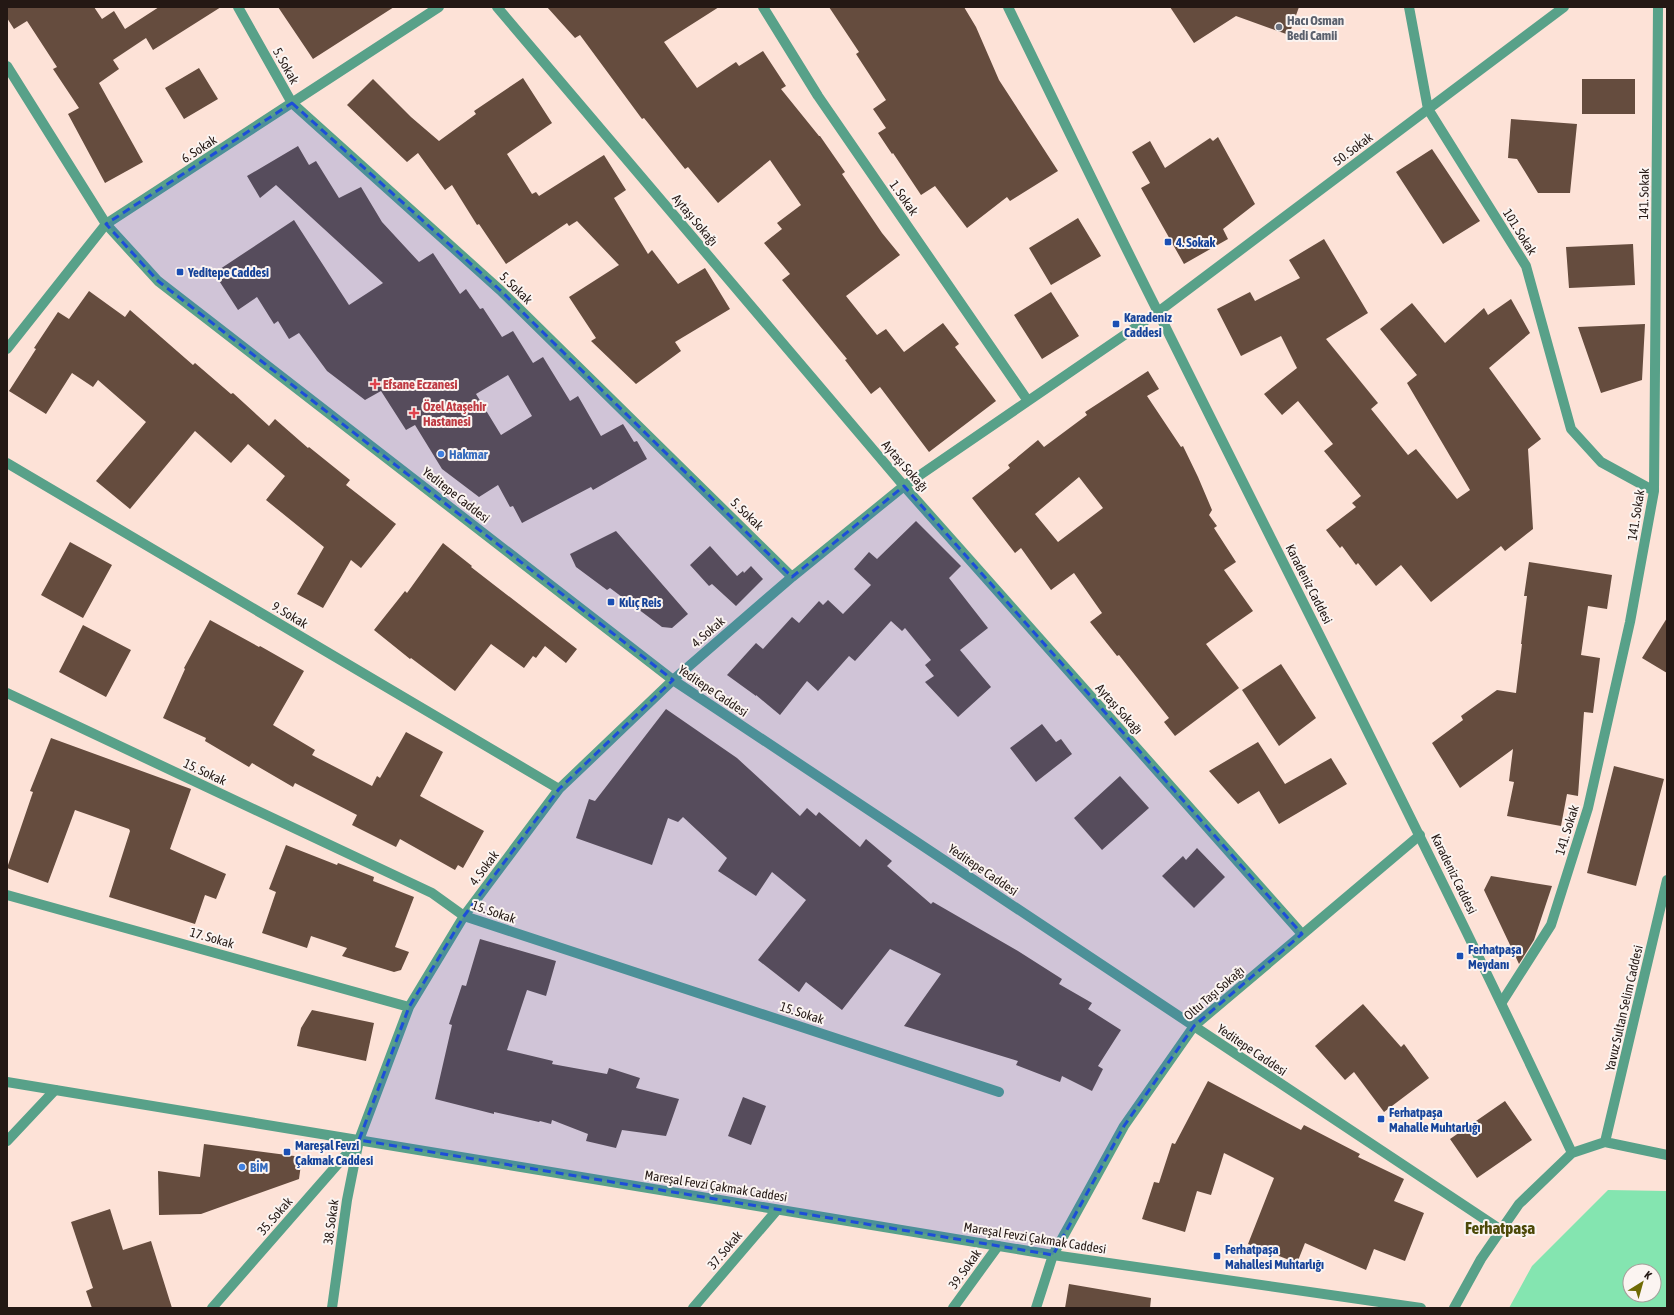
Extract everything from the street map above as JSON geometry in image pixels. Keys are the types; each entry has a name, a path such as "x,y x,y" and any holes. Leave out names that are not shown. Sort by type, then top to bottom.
{"street":[{"name":"5. Sokak","path":"238,7 292,103 500,290 792,576"},
{"name":"6. Sokak","path":"7,349 106,224 438,7"},
{"name":"Aytaşı Sokağı","path":"497,7 904,486 1302,934"},
{"name":"1. Sokak","path":"763,7 818,96 1028,401"},
{"name":"Karadeniz Caddesi","path":"1008,7 1158,312 1420,835 1502,1002 1572,1153"},
{"name":"101. Sokak","path":"1409,7 1428,109 1526,266 1571,429 1601,462 1654,490"},
{"name":"50. Sokak","path":"1158,312 1564,7"},
{"name":"141. Sokak","path":"1502,1002 1552,925 1588,808 1630,622 1654,490 1658,7"},
{"name":"Yeditepe Caddesi","path":"7,66 106,224 158,281 673,680 1501,1230"},
{"name":"4. Sokak","path":"359,1140 409,1007 464,916 559,789 673,680 792,576 904,486 1158,312"},
{"name":"9. Sokak","path":"7,463 559,789"},
{"name":"15. Sokak","path":"7,693 432,893 464,916 999,1092"},
{"name":"Oltu Taşı Sokağı","path":"1036,1308 1053,1255 1124,1126 1194,1026 1420,835"},
{"name":"Yavuz Sultan Selim Caddesi","path":"1605,1142 1667,880"},
{"name":"17. Sokak","path":"7,895 409,1007"},
{"name":"Mareşal Fevzi Çakmak Caddesi","path":"7,1082 1053,1255 1421,1308"},
{"path":"7,1141 55,1090"},
{"name":"35. Sokak","path":"212,1308 359,1140"},
{"name":"38. Sokak","path":"332,1308 347,1200 359,1140"},
{"path":"1454,1308 1481,1259 1519,1204 1572,1153 1605,1142 1667,1156"},
{"name":"37. Sokak","path":"693,1308 777,1210"},
{"name":"39. Sokak","path":"953,1308 998,1246"}],"highlighted area":[{"path":"292,103 500,290 792,577 904,486 1302,934 1194,1026 1124,1126 1053,1255 359,1140 409,1007 464,916 559,789 673,680 158,281 106,224"}],"green space":[{"path":"1608,1190 1667,1191 1667,1308 1509,1308 1532,1266"}],"building":[{"path":"7,7 94,7 102,19 114,11 125,29 159,7 221,7 153,50 146,38 113,60 119,69 99,83 143,162 105,183 68,114 79,108 53,69 57,67 27,21 14,29 7,18"},
{"path":"278,7 394,7 313,59"},
{"path":"547,7 719,7 664,42 697,88 736,62 739,66 763,51 786,86 781,89 820,136 845,172 842,174 882,233 900,255 846,296 877,335 886,329 904,352 943,323 959,344 955,347 996,401 929,452 880,387 871,394 845,360 847,359 782,280 790,274 764,243 782,229 777,223 801,205 770,160 718,203 688,167 685,169 644,118 642,119 580,35 575,38"},
{"path":"829,7 964,7 976,27 999,80 1058,171 1010,201 1007,197 967,228 935,186 921,195 878,133 886,128 873,109 886,100 856,54 859,52"},
{"path":"1170,7 1299,7 1289,35 1236,16 1194,43"},
{"path":"199,68 218,99 184,119 165,88"},
{"path":"523,78 552,123 507,154 532,194 536,192 539,196 604,155 626,190 614,198 648,254 652,250 678,284 705,268 730,309 675,342 681,351 636,384 591,341 596,338 569,297 619,265 577,221 569,226 567,223 506,264 479,224 477,225 452,185 445,190 418,153 407,162 347,105 373,79 411,117 439,141 476,114 474,111"},
{"path":"1582,79 1635,79 1635,114 1582,114"},
{"path":"1511,119 1577,124 1570,193 1538,193 1517,159 1508,158"},
{"path":"1218,137 1255,204 1223,229 1228,239 1184,264 1141,188 1150,183 1132,152 1150,141 1165,168 1210,138 1213,141"},
{"path":"298,146 309,165 316,161 339,198 361,187 382,222 419,262 433,253 460,294 466,289 480,309 483,308 502,337 513,331 533,363 543,357 570,401 578,396 601,436 623,424 634,442 637,441 647,459 593,490 591,487 522,523 513,506 510,507 498,485 479,497 442,469 415,425 406,430 381,391 365,400 327,371 299,333 289,339 278,321 274,324 257,297 238,310 214,273 294,220 349,305 383,283 276,185 260,198 247,176","holes":["508,375 532,416 501,435 476,394"]},
{"path":"1432,149 1480,221 1443,244 1396,172"},
{"path":"1078,218 1101,256 1051,285 1029,248"},
{"path":"1324,239 1368,313 1326,339 1378,403 1371,409 1408,455 1416,449 1457,499 1470,490 1407,383 1417,375 1380,329 1412,303 1445,343 1484,308 1488,315 1511,299 1530,333 1489,368 1541,439 1528,449 1533,529 1505,551 1501,546 1431,602 1401,565 1376,586 1358,563 1356,565 1342,546 1340,548 1326,530 1356,507 1352,503 1361,496 1324,451 1333,444 1298,401 1282,415 1264,394 1297,368 1281,336 1241,356 1217,309 1250,292 1255,301 1300,278 1289,260"},
{"path":"1633,244 1635,285 1569,288 1566,247"},
{"path":"89,291 125,317 130,310 193,365 195,363 231,394 233,393 269,426 275,419 308,448 309,447 350,480 346,485 396,524 361,568 351,560 323,608 297,594 324,547 266,500 285,476 248,444 231,463 195,431 130,509 96,481 146,422 98,380 93,387 72,373 46,414 9,391 36,349 34,348 58,312 69,319"},
{"path":"1051,292 1079,336 1042,359 1014,315"},
{"path":"1645,324 1642,380 1601,393 1578,327"},
{"path":"1148,371 1159,389 1147,396 1181,447 1183,446 1212,510 1209,515 1217,526 1214,528 1236,562 1224,570 1253,611 1206,644 1239,688 1175,736 1164,722 1169,718 1119,655 1117,656 1090,622 1102,613 1074,573 1051,590 1021,548 1015,553 972,498 1010,468 1008,465 1038,440 1044,447 1087,415 1085,412","holes":["1079,477 1103,508 1058,542 1035,514"]},
{"path":"916,521 961,566 949,578 988,628 960,650 991,687 958,717 925,682 934,676 925,665 931,660 905,628 902,631 891,621 855,661 849,656 818,691 807,681 780,715 756,695 727,675 756,643 763,649 792,617 799,623 819,601 823,605 828,600 843,614 871,585 854,569 869,552 877,559"},
{"path":"616,531 688,614 672,628 662,627 610,588 607,590 576,567 570,554"},
{"path":"70,542 112,565 83,618 41,595"},
{"path":"443,543 472,566 471,567 577,649 566,663 545,646 536,658 533,656 524,668 491,644 455,691 411,658 410,659 374,630 405,591 407,593"},
{"path":"710,546 737,576 743,571 744,573 751,566 763,579 736,606 712,584 709,586 690,565"},
{"path":"1529,562 1612,575 1607,609 1588,606 1581,655 1600,658 1593,713 1584,712 1578,796 1567,794 1561,826 1507,816 1514,782 1509,781 1513,749 1460,788 1432,743 1463,720 1461,716 1497,690 1516,693 1527,596 1524,596"},
{"path":"1667,618 1667,673 1642,658"},
{"path":"210,620 304,671 273,725 315,750 312,755 372,786 377,776 380,778 406,732 443,752 420,796 484,831 463,868 458,865 455,870 400,839 396,847 352,825 357,815 295,783 293,787 252,763 249,767 205,741 206,738 163,718 185,669 184,668"},
{"path":"83,625 131,650 106,697 59,672"},
{"path":"1281,664 1316,718 1279,746 1242,690"},
{"path":"666,709 737,758 800,816 807,808 816,816 819,812 860,847 866,839 892,861 887,866 931,904 933,902 1018,951 1062,979 1059,984 1092,1003 1088,1009 1121,1030 1098,1066 1103,1069 1092,1091 1062,1076 1060,1082 1016,1065 1018,1061 904,1026 941,974 890,949 842,1010 806,982 799,992 758,960 806,900 772,872 756,896 718,871 727,858 683,817 678,822 668,818 652,865 576,838 589,799 595,801"},
{"path":"1042,724 1056,742 1061,739 1072,754 1036,782 1010,748"},
{"path":"51,738 191,789 170,849 226,874 216,899 205,895 195,924 109,897 130,831 129,829 75,810 48,883 7,868 33,792 30,791"},
{"path":"1258,742 1285,784 1331,758 1347,784 1279,824 1259,791 1238,804 1209,771"},
{"path":"1614,766 1664,779 1636,886 1587,873"},
{"path":"1120,776 1149,808 1102,850 1074,818"},
{"path":"286,845 337,865 338,863 374,877 373,881 414,897 395,947 409,952 401,970 394,972 342,956 347,948 311,936 307,948 262,933 276,892 269,889"},
{"path":"1197,848 1225,877 1194,908 1162,876 1183,856 1186,860"},
{"path":"1491,876 1552,886 1534,940 1519,964 1484,890"},
{"path":"480,939 556,961 546,996 527,990 507,1050 553,1061 552,1064 607,1074 609,1068 640,1078 636,1088 679,1099 666,1136 622,1130 616,1148 586,1141 588,1134 552,1120 551,1124 494,1112 494,1114 435,1099 452,1025 449,1024 462,985 466,986"},
{"path":"1363,1004 1401,1047 1404,1044 1429,1078 1384,1112 1354,1072 1345,1080 1315,1046"},
{"path":"312,1010 374,1023 366,1061 297,1046 301,1028"},
{"path":"1208,1081 1301,1130 1304,1125 1360,1154 1358,1157 1404,1179 1394,1201 1424,1213 1405,1261 1374,1249 1366,1270 1305,1243 1297,1263 1248,1244 1274,1178 1224,1153 1211,1195 1197,1191 1185,1232 1142,1219 1154,1182 1159,1183 1172,1143 1175,1144"},
{"path":"743,1097 766,1106 751,1145 728,1136"},
{"path":"1505,1101 1532,1140 1477,1178 1450,1139"},
{"path":"204,1144 302,1157 299,1179 201,1214 159,1215 158,1171 200,1177"},
{"path":"110,1209 123,1250 151,1241 172,1308 92,1308 86,1291 93,1288 71,1222"},
{"path":"1069,1284 1151,1298 1150,1308 1065,1308"}],"place":[{"name":"Hacı Osman Bedi Camii","path":"1279,27"},
{"name":"4. Sokak","path":"1168,242"},
{"name":"Yeditepe Caddesi","path":"180,272"},
{"name":"Karadeniz Caddesi","path":"1116,324"},
{"name":"Efsane Eczanesi","path":"375,384"},
{"name":"Özel Ataşehir Hastanesi","path":"414,413"},
{"name":"Hakmar","path":"441,454"},
{"name":"Kılıç Reis","path":"611,602"},
{"name":"Ferhatpaşa Meydanı","path":"1460,956"},
{"name":"Ferhatpaşa Mahalle Muhtarlığı","path":"1381,1119"},
{"name":"Mareşal Fevzi Çakmak Caddesi","path":"287,1152"},
{"name":"BİM","path":"242,1167"},
{"name":"Ferhatpaşa Mahallesi Muhtarlığı","path":"1217,1256"}],"district":[{"name":"Ferhatpaşa","path":"1500,1228"}]}
